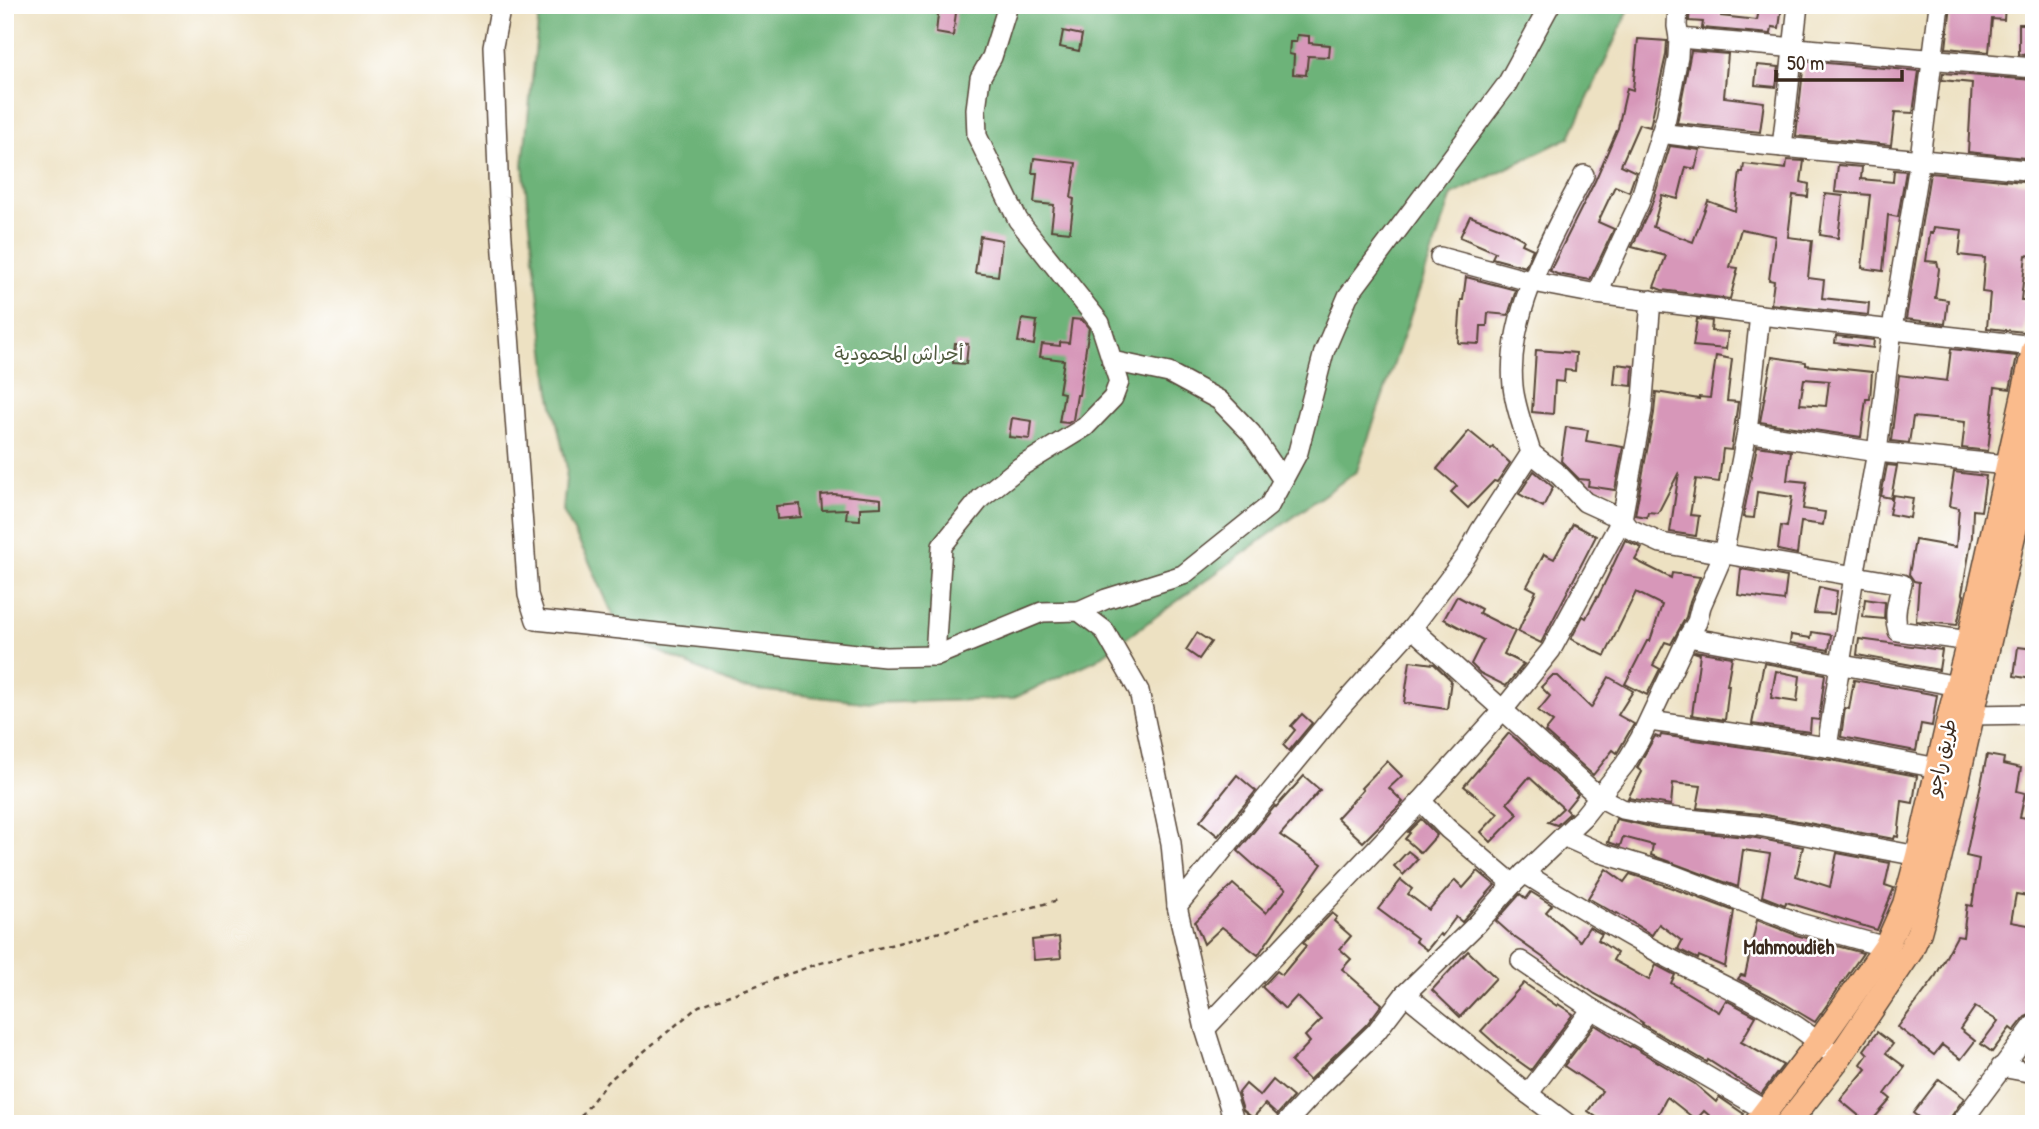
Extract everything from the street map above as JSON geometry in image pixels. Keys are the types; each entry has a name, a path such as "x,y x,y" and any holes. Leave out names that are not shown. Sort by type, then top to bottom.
{"main road":[{"name":"طريق راجو","path":"1787,1124 1838,1059 1910,952 1919,932 1939,859 1961,713 2028,435 2034,348"},
{"name":"طريق راجو","path":"1761,1118 1886,947 1905,904 1938,768 1961,713 1958,685 2007,465 2028,435"}],"street":[{"path":"501,5 493,46 499,197 528,594 536,620 885,657 935,656 1042,612 1079,611 1106,599 1183,575 1269,506 1298,452 1324,352 1349,296 1507,84 1550,5"},
{"path":"935,656 942,546 981,498 1020,467 1085,427 1113,398 1119,382 1100,323 1018,220 977,136 976,109 980,78 992,57 1006,5"},
{"path":"1597,294 1639,203 1666,118 1678,58 1678,5"},
{"path":"1782,147 1798,5"},
{"path":"1827,747 1877,452 1892,329 1920,158 1939,5"},
{"path":"1679,38 2034,68"},
{"path":"1661,133 1745,144 1920,158 2034,172"},
{"path":"1584,175 1545,249 1525,303 1512,356 1513,389 1531,453 1559,475 1585,502 1622,519 1630,529 1661,543 1902,584 1896,606 1895,621 1898,631 1969,641"},
{"path":"1440,257 1533,282 1597,294 2034,348"},
{"path":"1205,1029 1421,801 1502,711 1551,650 1622,519 1642,411 1651,300"},
{"path":"1285,1124 1318,1087 1376,1032 1405,994 1478,923 1518,878 1583,817 1625,764 1650,721 1697,622 1723,555 1747,432 1760,315"},
{"path":"1112,361 1169,373 1219,400 1251,433 1283,480"},
{"path":"1747,432 1877,452 2007,465"},
{"path":"1177,906 1339,709 1412,628 1467,555 1531,453"},
{"path":"1079,611 1104,630 1139,691 1171,842 1177,906 1205,1029 1235,1124"},
{"path":"1412,628 1599,797 1622,808 1658,816 1758,826 1918,856"},
{"path":"1688,637 1958,685"},
{"path":"1961,713 2034,714"},
{"path":"1650,721 1827,747 1938,768"},
{"path":"1421,801 1448,829 1518,878 1578,907 1748,999 1819,1042 1838,1059"},
{"path":"1563,836 1601,853 1668,873 1799,923 1886,947"},
{"path":"1521,961 1761,1118"},
{"path":"1405,994 1569,1124"},
{"path":"1528,1094 1592,1009"},
{"path":"1960,1124 2034,1025"},
{"path":"2001,1067 2034,1073"}],"path":[{"path":"575,1124 607,1082 699,1006 817,964 1058,900"}],"green space":[{"name":"أحراش المحمودية","path":"540,5 1631,5 1570,137 1452,195 1357,471 1096,660 1012,699 870,703 741,688 622,635 563,511 567,468 550,392 523,165"}],"building":[{"path":"939,5 957,5 953,36 936,33"},
{"path":"1690,5 1722,5 1721,16 1757,20 1760,5 1782,5 1779,28 1772,27 1771,34 1702,28 1703,22 1689,21"},
{"path":"1951,5 2005,5 2004,20 1992,19 1989,52 1946,48"},
{"path":"2019,24 2034,24 2034,56 2019,54"},
{"path":"1063,31 1082,35 1079,51 1060,47"},
{"path":"1297,35 1309,36 1309,43 1330,45 1329,57 1308,56 1306,75 1293,74 1294,55 1289,54 1290,42 1296,42"},
{"path":"1638,39 1667,41 1650,127 1639,124 1621,165 1636,172 1629,192 1615,186 1598,222 1614,229 1590,280 1557,274 1550,271 1618,128 1627,88 1633,90"},
{"path":"1691,51 1728,54 1724,97 1764,102 1760,132 1677,123"},
{"path":"1804,61 1919,71 1913,113 1895,112 1891,145 1796,136"},
{"path":"1757,65 1779,67 1776,87 1755,85"},
{"path":"1943,73 2034,80 2034,159 1968,152 1972,83 1942,80"},
{"path":"1670,146 1700,150 1695,169 1686,167 1678,199 1662,195 1653,227 1693,242 1708,201 1735,211 1740,172 1743,172 1744,164 1786,169 1787,160 1804,161 1801,182 1809,184 1808,197 1793,195 1788,237 1812,240 1808,278 1824,280 1822,298 1869,303 1868,315 1771,304 1774,281 1769,280 1775,236 1741,229 1730,267 1738,268 1730,299 1654,287 1666,256 1632,247 1651,207"},
{"path":"1034,158 1076,163 1070,232 1051,230 1054,205 1034,203 1037,173 1032,173"},
{"path":"1838,165 1862,167 1861,179 1893,182 1894,170 1906,171 1898,217 1888,215 1883,271 1862,268 1870,195 1835,192"},
{"path":"1930,173 2034,183 2034,256 2026,255 2021,300 2026,300 2024,332 1987,328 1990,293 1982,292 1985,258 1959,255 1962,230 1934,227 1933,233 1930,233 1926,261 1937,262 1939,269 1935,298 1948,300 1945,324 1906,319"},
{"path":"1825,194 1843,196 1838,238 1820,235"},
{"path":"1470,216 1524,240 1522,244 1533,249 1525,267 1492,258 1495,252 1460,237"},
{"path":"980,236 1002,240 998,276 975,273"},
{"path":"1466,277 1516,290 1508,315 1488,313 1487,326 1481,326 1480,344 1458,343 1461,300"},
{"path":"1022,319 1037,321 1034,345 1018,342"},
{"path":"1072,319 1082,320 1089,328 1079,395 1073,420 1068,423 1059,422 1064,393 1059,392 1064,360 1040,357 1042,344 1060,346 1060,342 1069,343"},
{"path":"1697,319 1712,321 1711,331 1728,332 1726,349 1693,346"},
{"path":"1836,336 1874,340 1873,348 1835,343"},
{"path":"955,343 968,344 966,364 953,363"},
{"path":"1951,349 2017,356 2010,389 1995,387 1988,451 1962,448 1965,422 1913,417 1909,443 1891,441 1899,375 1947,381"},
{"path":"1536,350 1576,353 1575,371 1565,370 1564,382 1555,381 1553,414 1532,412"},
{"path":"1716,356 1732,359 1727,401 1738,402 1731,450 1723,449 1719,482 1696,479 1690,515 1699,516 1696,536 1670,532 1679,472 1658,513 1648,512 1647,517 1635,515 1656,392 1699,399 1710,398"},
{"path":"1772,357 1806,362 1806,365 1872,372 1870,399 1866,399 1861,437 1760,422","holes":["1804,379 1829,381 1826,406 1800,404"]},
{"path":"1616,364 1633,366 1632,386 1614,384"},
{"path":"1012,418 1032,421 1030,439 1009,437"},
{"path":"1566,427 1588,430 1586,441 1623,447 1615,490 1588,486 1589,480 1579,479 1561,461"},
{"path":"1469,431 1491,449 1493,447 1510,463 1497,482 1494,481 1468,508 1451,492 1457,486 1437,469"},
{"path":"1757,446 1791,451 1787,480 1807,482 1803,509 1825,512 1823,525 1801,522 1797,554 1778,550 1781,526 1787,527 1792,497 1757,492 1754,518 1743,517"},
{"path":"1887,465 1897,466 1891,498 1881,496"},
{"path":"1534,471 1553,487 1543,507 1519,494"},
{"path":"1954,472 1986,476 1981,511 1973,510 1964,595 1957,625 1916,621 1919,582 1914,581 1909,574 1915,540 1956,547 1959,508 1949,506"},
{"path":"821,495 881,499 881,507 860,508 860,520 846,519 847,509 822,510"},
{"path":"1893,495 1913,498 1910,518 1889,514"},
{"path":"800,504 801,517 777,519 776,506"},
{"path":"1573,524 1596,536 1541,643 1518,632 1536,591 1527,586 1544,554 1554,559"},
{"path":"1625,540 1642,548 1635,560 1671,578 1672,573 1700,577 1686,617 1671,644 1665,642 1653,665 1660,669 1647,695 1625,684 1647,641 1650,641 1662,605 1636,592 1605,656 1571,639 1583,616 1586,618 1598,597"},
{"path":"1741,569 1787,577 1784,601 1738,595"},
{"path":"1819,587 1837,591 1834,614 1814,613"},
{"path":"1457,596 1481,609 1479,613 1515,631 1504,654 1524,664 1506,686 1480,673 1471,664 1483,640 1444,619"},
{"path":"1865,599 1885,602 1884,619 1863,617"},
{"path":"1812,632 1831,635 1829,650 1790,643 1791,635 1811,638"},
{"path":"1197,633 1211,642 1199,659 1186,650"},
{"path":"1859,639 1942,650 1939,670 1857,655"},
{"path":"2018,647 2034,649 2032,679 2014,676"},
{"path":"1695,651 1732,657 1725,720 1692,715 1700,654"},
{"path":"1410,661 1434,664 1451,680 1447,709 1404,703"},
{"path":"1764,663 1825,674 1819,720 1811,719 1810,732 1752,724","holes":["1776,671 1800,676 1797,702 1771,698"]},
{"path":"1552,676 1558,676 1591,708 1609,677 1633,691 1618,715 1634,724 1617,753 1613,750 1593,775 1545,732 1553,722 1538,711 1550,696 1541,687"},
{"path":"1854,680 1937,695 1932,726 1921,724 1916,751 1841,737 1845,708 1849,709"},
{"path":"1302,714 1312,723 1289,751 1283,745 1295,730 1291,726"},
{"path":"1509,733 1578,794 1566,809 1570,813 1557,825 1548,822 1563,808 1529,777 1507,803 1518,814 1491,842 1481,832 1498,814 1464,786"},
{"path":"1661,735 1825,759 1917,776 1913,803 1902,801 1898,837 1895,836 1894,839 1760,814 1697,808 1701,786 1673,783 1671,805 1628,798 1642,772 1637,768 1655,736 1660,738"},
{"path":"1987,755 2004,758 2003,764 2021,768 2017,791 2025,793 2020,817 2034,819 2034,897 2016,894 2011,922 2034,926 2034,1013 2025,1017 2014,1031 2010,1028 1992,1052 1981,1044 1998,1021 1975,1007 1960,1029 1975,1041 1961,1059 1942,1045 1934,1055 1898,1027 1934,979 1957,936 1963,937 1967,905 1972,906 1979,859 1966,856"},
{"path":"1387,761 1402,776 1389,788 1403,802 1363,842 1337,818"},
{"path":"1237,775 1256,791 1218,836 1200,821"},
{"path":"1304,776 1320,790 1280,835 1322,864 1258,955 1222,927 1204,944 1195,922 1233,884 1266,913 1286,889 1238,851"},
{"path":"1421,819 1437,835 1421,853 1405,839"},
{"path":"1616,819 1656,828 1756,838 1803,847 1796,876 1830,887 1837,853 1890,863 1885,885 1894,888 1877,930 1786,902 1785,905 1762,896 1770,854 1743,850 1738,887 1651,855 1653,845 1623,837 1620,846 1608,842"},
{"path":"1408,851 1418,859 1403,875 1394,866"},
{"path":"1606,869 1624,882 1630,874 1734,911 1725,967 1699,956 1698,959 1678,949 1682,941 1659,924 1652,935 1588,898"},
{"path":"1478,871 1495,885 1462,922 1456,917 1427,950 1415,941 1417,938 1378,909 1401,880 1412,889 1408,894 1429,910 1455,880 1463,888"},
{"path":"1531,892 1552,905 1546,912 1580,941 1589,927 1602,934 1598,940 1617,953 1613,960 1649,980 1656,965 1675,975 1671,983 1719,1012 1726,1000 1756,1016 1741,1042 1783,1065 1761,1094 1595,994 1514,937 1496,921 1520,894 1526,899"},
{"path":"1332,913 1337,917 1334,921 1351,936 1340,949 1351,959 1342,969 1382,1004 1367,1024 1309,1080 1291,1062 1310,1042 1305,1036 1321,1020 1297,996 1285,1009 1262,987 1277,971 1282,975 1306,946 1303,943"},
{"path":"1757,920 1796,935 1863,953 1815,1022 1738,979 1741,975 1745,976"},
{"path":"1059,937 1061,958 1034,960 1032,940"},
{"path":"1468,951 1496,978 1460,1017 1432,990"},
{"path":"1524,983 1573,1014 1531,1070 1481,1031"},
{"path":"1595,1025 1695,1084 1716,1102 1719,1097 1744,1114 1736,1124 1719,1124 1704,1111 1696,1120 1667,1097 1653,1124 1606,1124 1588,1111 1602,1091 1564,1066"},
{"path":"1877,1032 1893,1044 1886,1053 1905,1067 1885,1094 1891,1099 1869,1124 1840,1100 1866,1069 1861,1064 1868,1054 1864,1050"},
{"path":"1939,1079 1964,1098 1946,1124 1927,1124 1913,1113"},
{"path":"1273,1080 1293,1097 1277,1115 1265,1104 1253,1118 1243,1110 1238,1094 1246,1084 1260,1096"}],"district":[{"name":"Mahmoudieh","path":"1789,947"}]}
